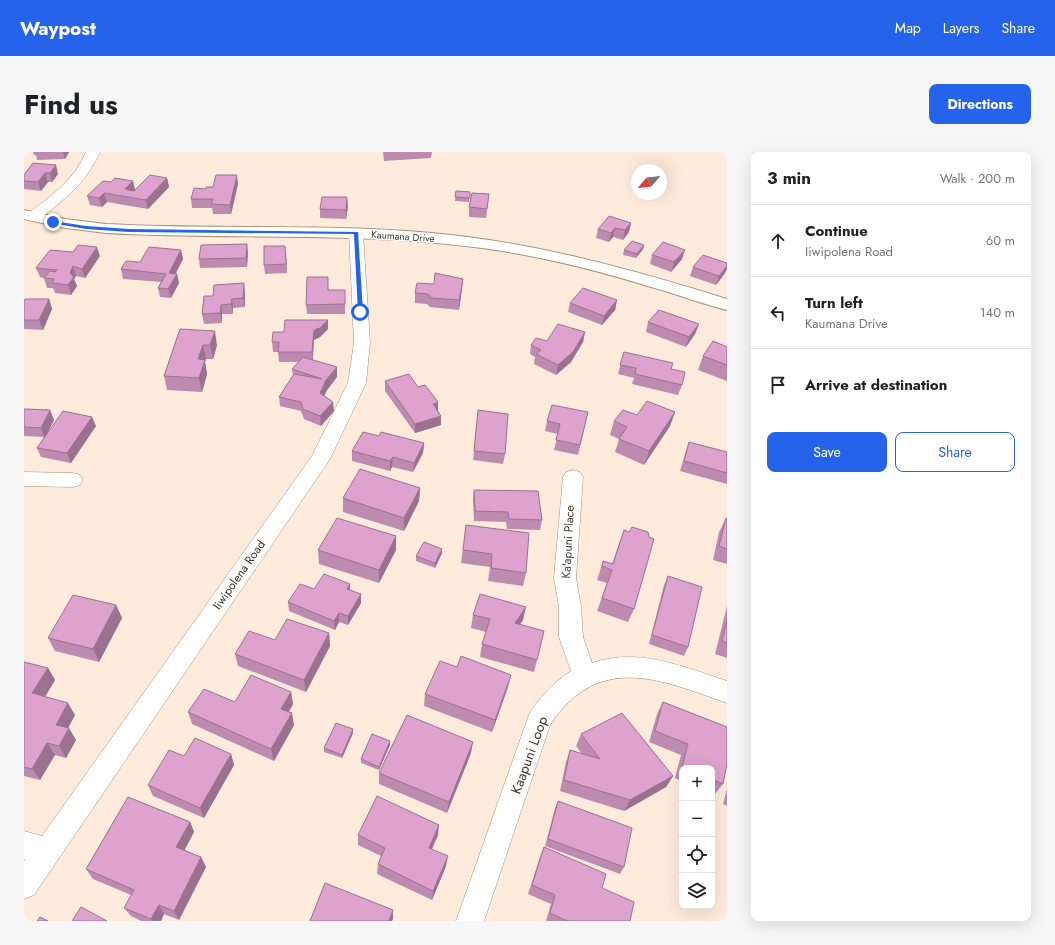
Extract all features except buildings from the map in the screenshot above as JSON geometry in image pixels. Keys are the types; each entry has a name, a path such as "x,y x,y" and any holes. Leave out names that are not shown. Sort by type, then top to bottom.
{"street":[{"path":"28,215 69,190 82,174 93,152"},
{"name":"Kaumana Drive","path":"28,215 53,222 86,227 129,230 356,233 442,239 499,246 557,257 657,283 727,305"},
{"name":"Iiwipolena Road","path":"24,884 36,848 320,460 357,383 362,343 356,233"},
{"name":"Ka'apuni Place","path":"572,477 565,578 570,607 571,637 585,676"},
{"path":"24,479 74,480"},
{"name":"Kaapuni Loop","path":"470,921 539,720 547,706 558,694 570,684 585,676 601,670 618,667 643,667 674,673 727,692"}],"route":[{"path":"53,222 86,227 129,230 356,233 360,312"}]}
